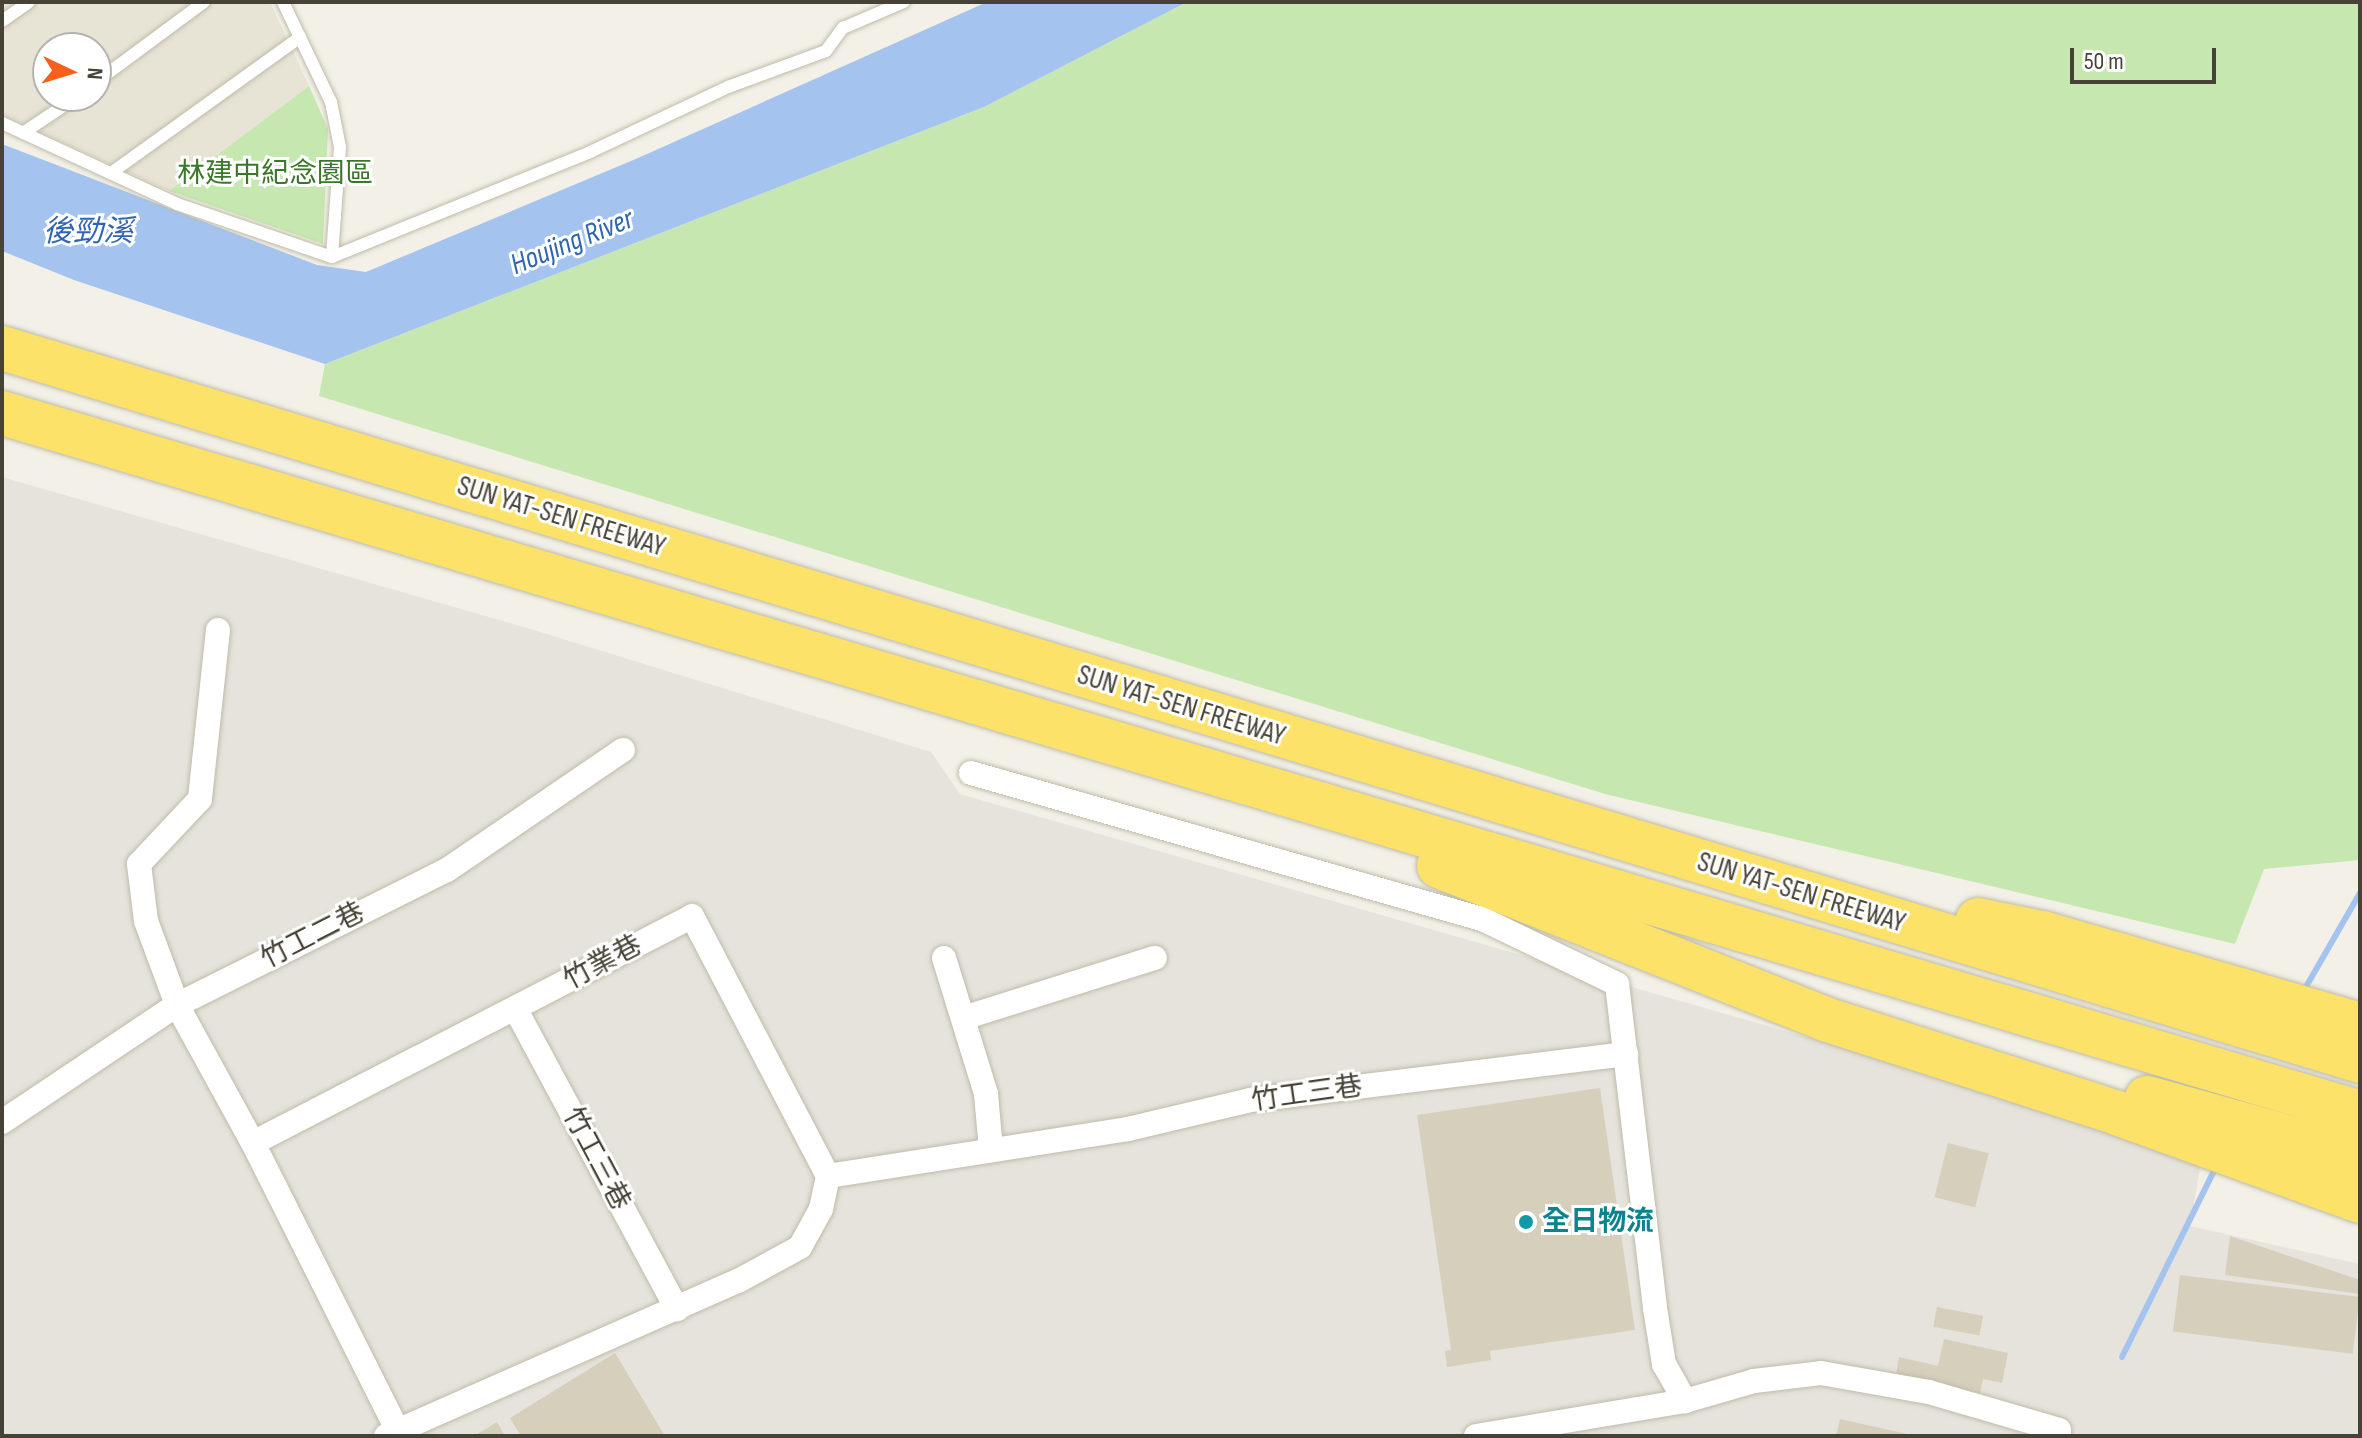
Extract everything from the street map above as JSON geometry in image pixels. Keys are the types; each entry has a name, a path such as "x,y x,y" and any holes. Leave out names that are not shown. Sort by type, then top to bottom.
{"highway":[{"name":"SUN YAT-SEN FREEWAY","path":"2,348 1674,856 2042,933 2288,1022"},
{"name":"SUN YAT-SEN FREEWAY","path":"2,413 1112,741 2242,1119 2360,1113"},
{"path":"1112,741 1825,1019 1938,1053 2242,1119 2360,1157"},
{"path":"2288,1022 2360,1025"},
{"path":"2288,1022 2360,1061"},
{"path":"2242,1119 2360,1201"}],"street":[{"path":"218,630 200,799 139,864 146,921 177,1005 253,1143 392,1433 677,1309 800,1247 821,1209 828,1176"},
{"name":"竹工二巷","path":"2,1122 177,1005 447,870 623,750"},
{"path":"971,773 1482,919 1617,984 1664,1364 1685,1401"},
{"name":"竹業巷","path":"253,1143 516,1010 692,916 828,1176"},
{"path":"944,958 986,1094 991,1150"},
{"path":"963,1018 1155,958"},
{"name":"竹工三巷","path":"516,1010 677,1309"},
{"name":"竹工三巷","path":"828,1176 1128,1129 1251,1100 1626,1054"},
{"path":"1476,1436 1685,1401 1754,1381 1821,1373 1929,1392 2059,1430 2059,1436"}],"lane":[{"path":"2,21 29,2"},
{"path":"112,70 204,2"},
{"path":"283,2 331,102 340,147 332,257"},
{"path":"2,123 177,204 332,257 590,152 728,87 826,51 843,28 904,2"},
{"path":"111,173 300,37"},
{"path":"23,133 54,112"}],"shaded area":[{"path":"2,2 270,2 309,86 169,191 2,115"},
{"path":"2,477 524,627 931,752 960,794 2203,1151 2190,1226 2360,1264 2360,1436 2,1436"}],"green space":[{"path":"1187,2 2360,2 2360,860 2264,869 2235,944 1605,794 319,396 325,364 984,107"},
{"name":"林建中紀念園區","path":"309,86 328,129 323,244 169,191"}],"water":[{"name":"後勁溪","path":"987,2 1187,2 984,107 325,364 74,280 2,251 2,144 317,265 366,272 638,158"}],"building":[{"name":"全日物流","path":"1600,1088 1635,1330 1490,1351 1491,1360 1447,1367 1445,1351 1451,1350 1417,1115"},
{"path":"1948,1143 1989,1153 1975,1207 1934,1197"},
{"path":"2230,1236 2360,1280 2360,1294 2225,1275"},
{"path":"2180,1275 2360,1297 2353,1354 2173,1332"},
{"path":"1937,1307 1983,1316 1979,1336 1933,1327"},
{"path":"1944,1339 2008,1353 2002,1383 1983,1379 1980,1393 1896,1374 1899,1357 1938,1366"},
{"path":"615,1353 665,1436 521,1436 510,1418"},
{"path":"1840,1419 1912,1435 1912,1436 1836,1436"},
{"path":"497,1422 505,1436 474,1436"}],"waterway":[{"path":"2303,992 2360,893"},
{"path":"2122,1357 2216,1167"}],"place":[{"name":"全日物流","path":"1526,1222"}],"water label":[{"name":"Houjing River","path":"572,242"}]}
